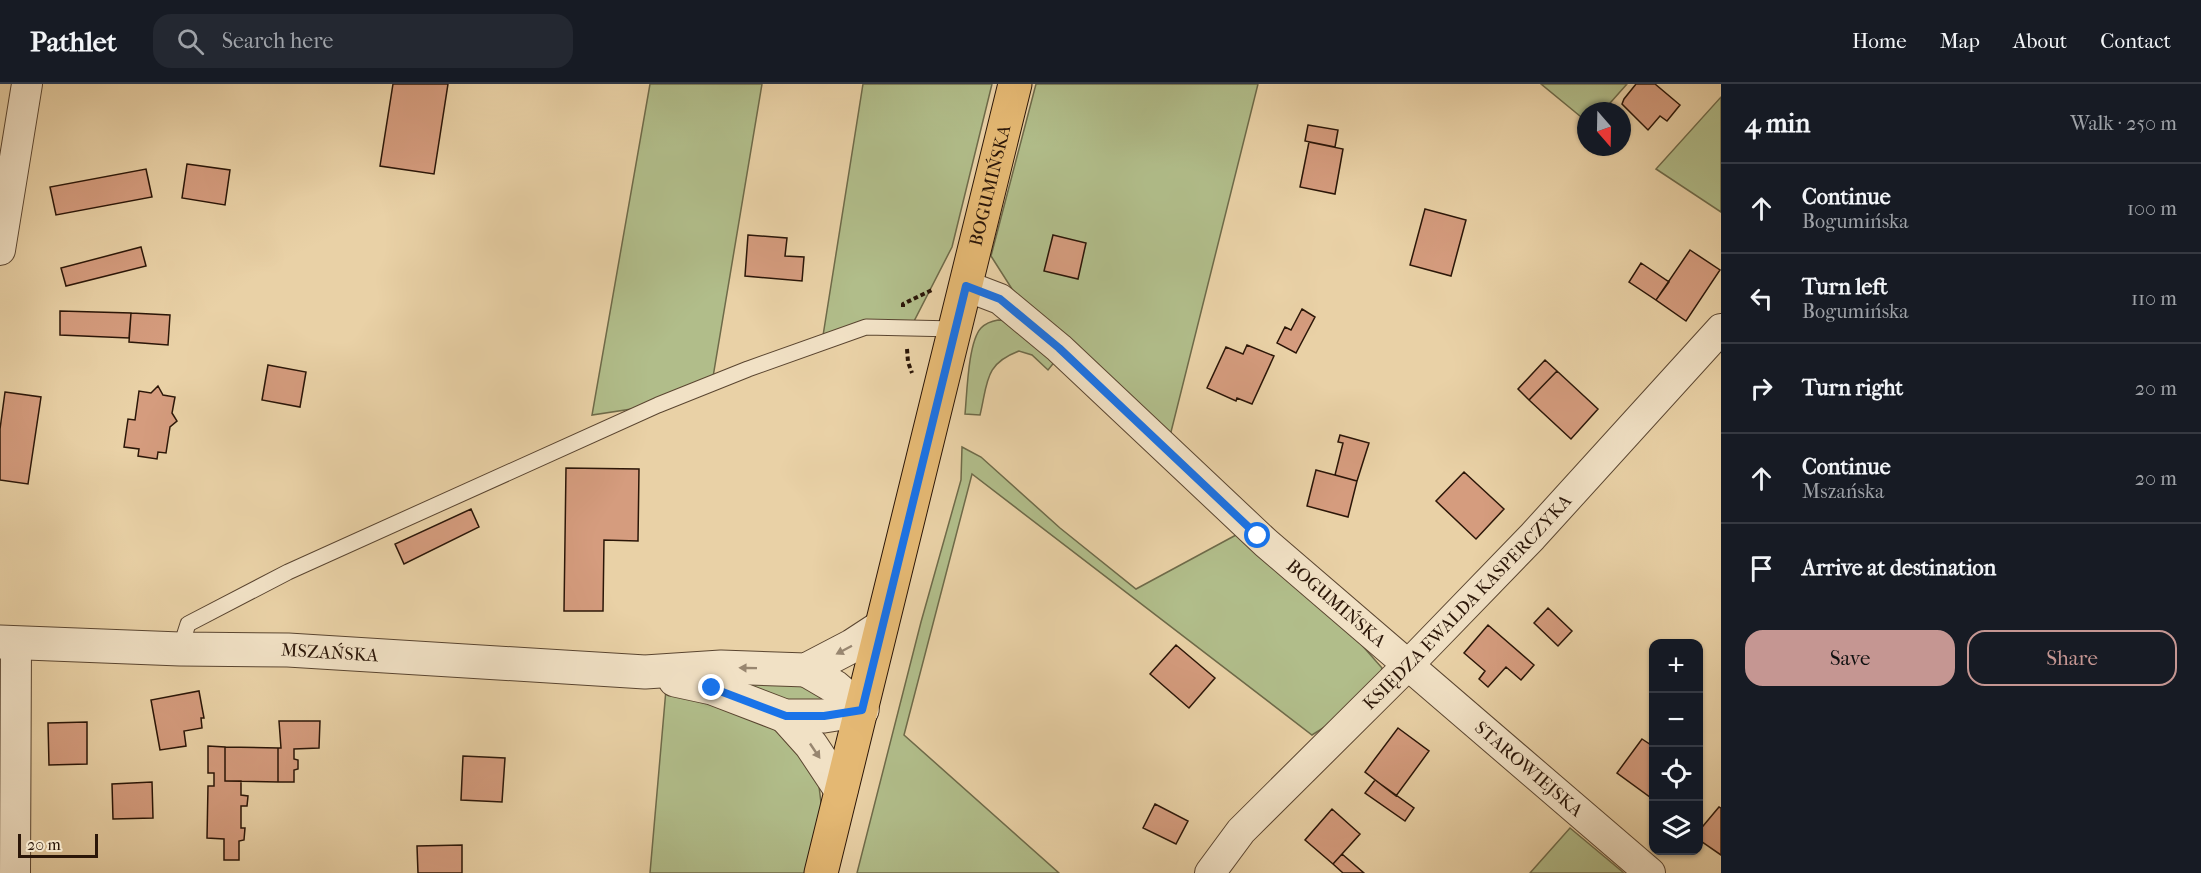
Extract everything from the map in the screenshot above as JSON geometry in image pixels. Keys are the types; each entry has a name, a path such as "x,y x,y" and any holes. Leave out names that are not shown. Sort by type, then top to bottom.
{"main road":[{"name":"BOGUMIŃSKA","path":"821,873 1015,84"}],"street":[{"path":"0,250 27,84"},
{"name":"BOGUMIŃSKA","path":"966,286 1000,299 1059,348 1266,543 1408,666"},
{"name":"KSIĘDZA EWALDA KASPERCZYKA","path":"1210,873 1241,831 1408,666 1532,537 1721,329"},
{"path":"806,670 852,646 881,627"},
{"name":"MSZAŃSKA","path":"15,873 8,642 180,649 288,650 645,672 721,668 806,670"},
{"name":"STAROWIEJSKA","path":"1408,666 1650,873"},
{"path":"806,670 836,687 862,710"},
{"name":"MSZAŃSKA","path":"645,672 712,688 786,716"},
{"path":"786,716 824,716 862,710"},
{"path":"786,716 811,745 841,790"}],"lane":[{"path":"180,649 188,624 288,572 658,405 748,369 866,327 955,328"}],"green space":[{"path":"650,84 762,84 712,383 658,405 592,415"},
{"path":"863,84 992,84 952,247 911,327 822,342"},
{"path":"1036,84 1258,84 1170,436 1059,348 1012,289 991,256"},
{"path":"1541,84 1627,84 1611,102 1577,102 1577,114"},
{"path":"1721,97 1721,212 1656,169"},
{"path":"998,320 1009,321 1056,360 1048,370 1032,355 1019,351 1008,356 993,368 989,376 980,415 965,414 973,345 981,328"},
{"path":"962,447 981,457 1060,528 1136,589 1236,535 1360,643 1382,668 1374,696 1312,735 972,474 904,735 1059,873 857,873 921,622 961,480"},
{"path":"667,678 712,688 793,741 818,778 822,811 806,873 650,873"},
{"path":"791,678 838,703 802,705 748,689 745,682"},
{"path":"1570,828 1624,873 1530,873"}],"building":[{"path":"393,84 448,84 434,174 380,166"},
{"path":"1636,84 1655,84 1680,105 1667,121 1660,116 1648,130 1631,113 1631,102 1623,102"},
{"path":"1308,125 1338,130 1335,147 1305,141"},
{"path":"1309,142 1343,149 1335,194 1300,187"},
{"path":"187,164 230,170 225,205 182,198"},
{"path":"146,169 152,197 56,215 50,187"},
{"path":"1425,209 1466,220 1451,276 1410,265"},
{"path":"748,235 787,238 785,256 804,257 802,281 745,276"},
{"path":"1053,235 1086,243 1078,279 1044,271"},
{"path":"141,247 146,266 66,286 61,268"},
{"path":"1690,250 1720,270 1686,321 1656,300"},
{"path":"1641,263 1669,282 1656,300 1629,282"},
{"path":"1302,309 1315,317 1296,353 1277,343 1285,327 1291,330"},
{"path":"60,311 131,313 129,338 60,335"},
{"path":"131,313 170,315 168,345 129,342"},
{"path":"1247,345 1274,356 1252,404 1237,398 1236,401 1207,388 1226,347 1243,354"},
{"path":"1545,360 1557,371 1529,400 1518,389"},
{"path":"268,365 306,372 300,407 262,400"},
{"path":"1557,371 1598,409 1571,439 1529,400"},
{"path":"158,386 163,395 175,397 172,413 177,421 170,427 166,453 158,452 157,459 138,456 139,449 124,447 128,419 135,420 139,391 151,393"},
{"path":"5,392 41,397 28,484 0,480 0,429"},
{"path":"1340,435 1369,443 1357,481 1335,475 1343,443 1338,442"},
{"path":"566,468 639,469 638,541 604,540 603,611 564,611"},
{"path":"1316,470 1357,481 1348,517 1307,506"},
{"path":"1464,472 1504,509 1476,539 1436,501"},
{"path":"471,509 479,527 404,564 395,544"},
{"path":"1548,608 1572,631 1558,646 1534,623"},
{"path":"1488,625 1534,665 1521,680 1506,667 1488,687 1479,679 1485,671 1464,653"},
{"path":"1176,645 1215,678 1189,708 1150,674"},
{"path":"199,691 204,718 201,718 202,728 184,731 186,746 160,750 151,700"},
{"path":"279,721 320,721 319,748 294,749 294,759 298,760 298,769 294,770 294,782 278,782 278,748 281,748"},
{"path":"87,722 87,764 49,765 48,723"},
{"path":"1398,728 1429,751 1396,796 1365,772"},
{"path":"1642,739 1649,744 1649,796 1617,773"},
{"path":"208,746 225,747 225,781 241,781 241,795 248,796 247,806 241,806 241,828 245,828 244,840 239,841 239,860 224,860 224,839 207,838 208,786 214,786 214,773 208,773"},
{"path":"225,747 278,748 278,782 225,781"},
{"path":"463,756 505,758 502,802 461,800"},
{"path":"1375,780 1414,808 1405,821 1365,793"},
{"path":"152,782 153,818 113,819 112,784"},
{"path":"1155,804 1188,821 1176,844 1143,828"},
{"path":"1719,807 1721,808 1721,855 1703,842 1703,826"},
{"path":"1332,809 1360,834 1333,864 1305,840"},
{"path":"462,845 462,873 418,873 417,846"},
{"path":"1342,854 1364,873 1343,873 1333,864"}],"route":[{"path":"712,688 786,716 824,716 862,710 966,286 1000,299 1059,348 1258,536"}]}
